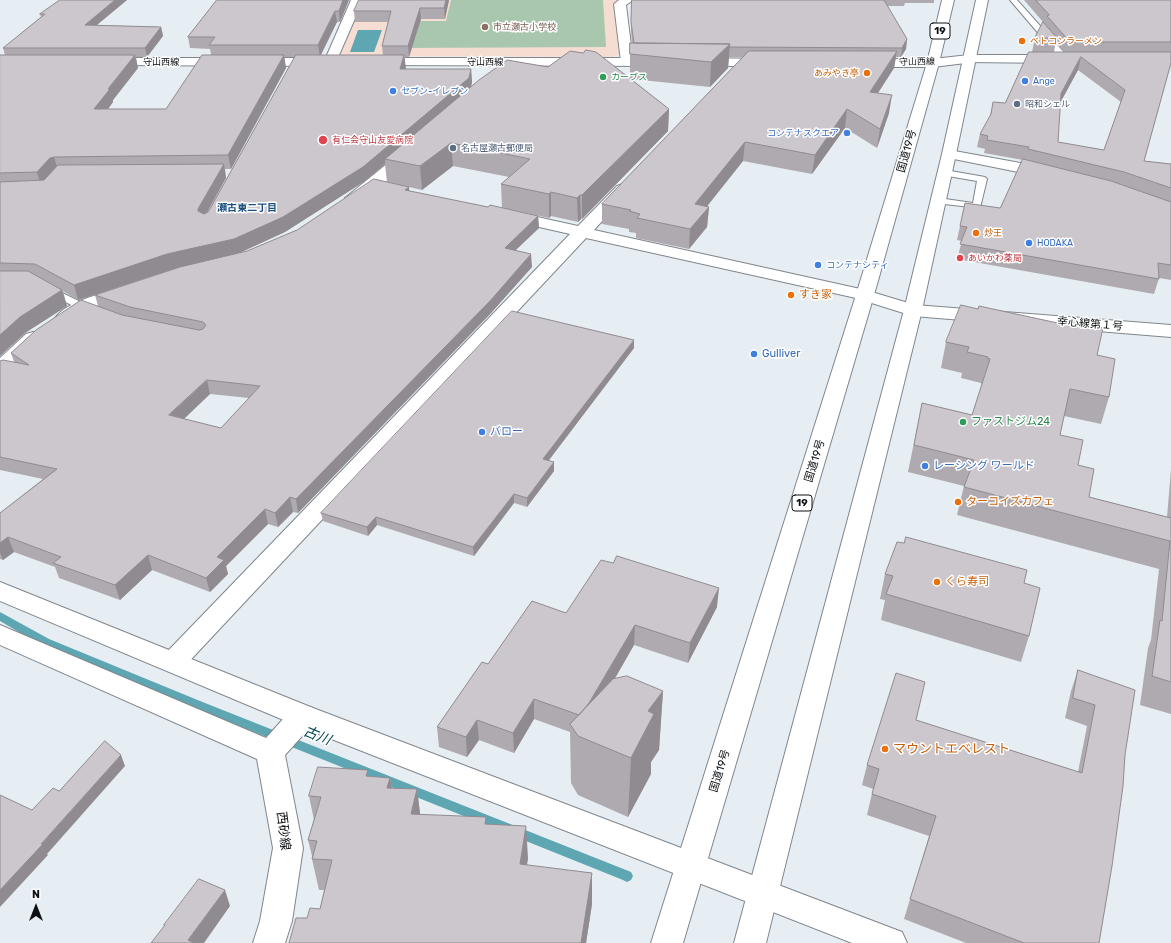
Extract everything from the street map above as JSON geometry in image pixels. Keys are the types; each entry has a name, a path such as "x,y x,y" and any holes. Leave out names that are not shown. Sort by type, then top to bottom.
{"main road":[{"path":"330,62 357,0"},
{"path":"626,62 620,4 627,0"},
{"name":"国道19号","path":"667,943 865,295 933,62 948,0"},
{"path":"750,943 913,310 947,163 982,0"},
{"name":"守山西線","path":"854,62 933,62 969,59 1080,59"},
{"name":"守山西線","path":"98,62 293,66 345,62"},
{"name":"守山西線","path":"361,62 673,62"},
{"path":"497,78 514,62"},
{"path":"689,62 783,62"},
{"path":"727,79 743,62"},
{"path":"339,207 380,187 420,144"},
{"path":"947,163 1059,176"},
{"path":"173,662 636,175"},
{"name":"幸心線第１号","path":"497,213 865,295 913,310 1171,331"},
{"path":"0,369 33,338 80,307 139,287"},
{"path":"0,591 173,662 285,735"},
{"path":"0,634 285,735 691,866 891,943"},
{"name":"西砂線","path":"269,943 276,921 288,848 285,735"}],"lane":[{"path":"1013,0 1065,59"},
{"path":"938,201 977,206 982,179 947,163"},
{"path":"41,285 80,307 101,315"}],"shaded area":[{"name":"市立瀬古小学校","path":"363,0 617,0 621,54 613,57 339,56"}],"green space":[{"path":"451,0 603,0 606,47 400,48 408,21 446,21"}],"water":[{"path":"358,30 382,30 374,52 350,52"}],"building":[{"path":"60,0 115,0 85,25 161,27 145,48 3,48 45,14 40,14"},
{"path":"217,0 343,0 339,11 335,11 318,45 209,45 215,37 188,37"},
{"path":"359,0 446,0 444,8 420,8 408,46 382,46 391,11 354,11"},
{"path":"632,0 884,0 907,39 902,48 729,47 730,44 634,43 631,22"},
{"path":"1036,0 1171,0 1171,42 1070,42 1047,16 1049,15"},
{"path":"1043,22 1057,38 1035,38"},
{"path":"630,43 730,44 711,62 630,54"},
{"path":"586,50 596,52 669,109 582,195 577,198 501,184 530,159 451,143 420,166 385,159 479,80 507,60 548,67 570,51 583,53"},
{"path":"749,51 897,51 870,92 892,95 880,129 847,109 815,155 745,142 695,204 709,207 690,229 637,218 640,214 629,211 631,210 602,204"},
{"path":"1029,52 1171,52 1171,63 1144,161 1171,164 1171,188 1124,172 1028,149 1029,147 987,140 988,136 980,134 991,114 993,102 1005,103","holes":["1081,57 1125,90 1104,150 1058,142 1061,94"]},
{"path":"0,55 135,55 94,109 166,109 202,55 284,55 228,155 54,157 50,158 37,172 0,173"},
{"path":"296,55 404,55 400,69 471,69 469,78 363,167 283,217 234,239 167,254 74,285 35,264 0,263 0,182 44,180 58,165 224,164 198,209 198,211 204,214 208,212"},
{"path":"1023,159 1111,181 1171,202 1171,265 1158,263 1159,279 960,244 967,227 960,226 965,203 1000,208"},
{"path":"374,179 409,187 405,190 488,207 490,205 538,216 505,248 531,254 491,300 296,499 290,497 275,513 265,509 217,557 224,560 206,578 148,555 115,585 53,563 61,557 8,537 0,543 0,513 57,469 0,457 0,361 3,360 29,365 11,353 36,330 81,300 122,315 199,330 203,329 206,325 203,322 130,307 95,295 180,267 247,251 297,230","holes":["207,380 260,386 221,428 169,415"]},
{"path":"0,271 28,271 62,290 20,317 0,335"},
{"path":"961,305 978,309 979,306 1067,325 1068,321 1103,328 1097,355 1115,359 1109,397 1070,389 1060,435 1083,440 1078,465 1094,469 1089,497 1171,518 1171,682 1152,676 1160,620 1162,621 1170,541 964,487 974,460 914,445 922,403 972,415 990,359 987,358 988,357 967,352 969,347 946,342"},
{"path":"512,311 634,340 543,459 554,462 527,498 514,494 473,547 376,517 367,527 321,513"},
{"path":"906,537 1027,570 1024,583 1040,588 1029,636 886,594 893,576 885,574 897,542 904,543"},
{"path":"617,556 719,588 690,643 635,625 589,703 579,715 534,699 513,733 477,720 466,737 437,727 482,662 488,664 532,601 566,613 601,560 613,563"},
{"path":"1078,670 1135,690 1125,755 1123,786 1112,866 1099,943 1024,943 910,899 936,816 872,794 879,769 867,765 896,673 925,682 916,720 1082,773 1095,705 1073,698"},
{"path":"627,676 663,691 648,711 654,714 631,758 578,736 570,724 613,679"},
{"path":"105,741 121,755 41,844 43,844 0,890 0,795 32,810 53,788 59,791"},
{"path":"318,767 368,770 366,776 390,778 387,788 417,789 411,814 486,817 485,824 526,826 520,864 592,873 581,943 289,943 296,918 307,918 310,908 320,909 332,860 312,859 317,841 308,840 321,797 309,796"},
{"path":"199,879 225,890 188,940 194,943 151,943 164,925"}],"waterway":[{"name":"古川","path":"0,616 45,642 627,876"}],"place":[{"name":"市立瀬古小学校","path":"485,27"},
{"name":"ベトコンラーメン","path":"1022,41"},
{"name":"あみやき亭","path":"867,73"},
{"name":"カーブス","path":"603,77"},
{"name":"Ange","path":"1025,81"},
{"name":"セブン-イレブン","path":"393,91"},
{"name":"昭和シェル","path":"1017,104"},
{"name":"コンテナスクエア","path":"847,133"},
{"name":"有仁会守山友愛病院","path":"323,140"},
{"name":"名古屋瀬古郵便局","path":"453,148"},
{"name":"炒王","path":"976,233"},
{"name":"HODAKA","path":"1029,243"},
{"name":"あいかわ薬局","path":"960,258"},
{"name":"コンテナシティ","path":"818,265"},
{"name":"すき家","path":"791,295"},
{"name":"Gulliver","path":"754,354"},
{"name":"ファストジム24","path":"963,422"},
{"name":"バロー","path":"482,432"},
{"name":"レーシング ワールド","path":"925,466"},
{"name":"ターコイズカフェ","path":"958,502"},
{"name":"くら寿司","path":"937,582"},
{"name":"マウントエベレスト","path":"885,749"}],"district":[{"name":"瀬古東二丁目","path":"247,208"}]}
